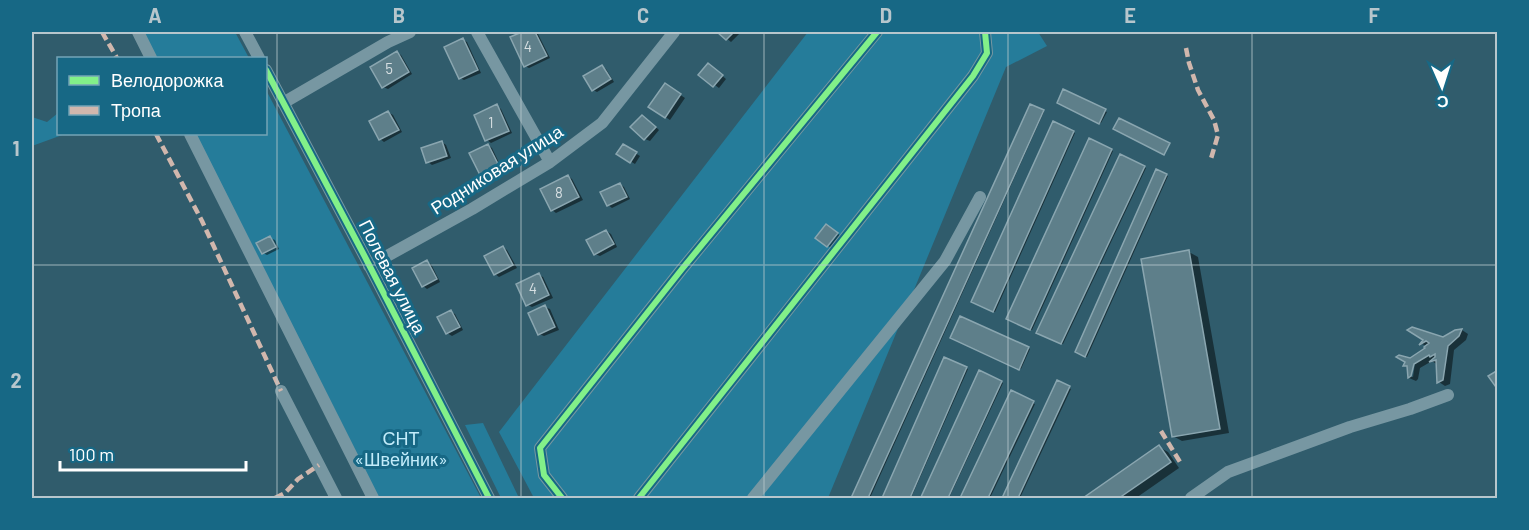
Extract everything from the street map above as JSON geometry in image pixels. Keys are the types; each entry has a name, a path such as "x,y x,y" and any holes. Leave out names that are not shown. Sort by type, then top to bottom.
{"street":[{"path":"138,32 150,57"},
{"path":"245,32 258,57"},
{"path":"283,104 388,42 410,32"},
{"path":"477,32 550,162"},
{"name":"Родниковая улица","path":"369,266 550,162 602,123 674,32"},
{"path":"562,498 544,475 540,448 682,269 878,32"},
{"path":"639,498 973,76 987,53 985,32"},
{"name":"Полевая улица","path":"267,72 489,498"},
{"path":"191,135 373,498"},
{"path":"753,498 945,261 980,197"},
{"path":"281,391 336,498"},
{"path":"1191,498 1228,472 1448,394"}],"green space":[{"path":"136,32 235,32 248,57 149,57"},
{"path":"808,32 1038,32 1047,46 1006,67 828,498 534,498 499,432"},
{"name":"СНТ «Швейник»","path":"267,92 481,498 371,498 189,135 267,135"},
{"path":"57,114 57,135 62,135 32,146 32,117 47,122"},
{"path":"483,423 519,498 501,498 465,425"}],"building":[{"path":"522,32 535,32 547,56 524,67 510,37"},
{"path":"717,32 734,32 726,40"},
{"path":"463,38 478,70 459,79 444,47"},
{"path":"397,51 409,72 382,88 370,67"},
{"path":"708,63 723,75 713,87 698,75"},
{"path":"602,65 611,79 592,91 583,76"},
{"path":"665,83 681,94 665,118 648,107"},
{"path":"1063,89 1106,109 1099,124 1057,103"},
{"path":"497,104 509,131 485,141 474,115"},
{"path":"1030,104 1044,110 868,498 851,498"},
{"path":"388,111 399,130 379,140 369,121"},
{"path":"642,115 656,127 644,140 630,127"},
{"path":"1119,118 1170,143 1164,155 1113,129"},
{"path":"1053,121 1074,131 993,312 971,302"},
{"path":"1089,138 1112,149 1030,330 1006,319"},
{"path":"442,141 447,156 426,163 421,148"},
{"path":"488,144 499,166 480,175 469,153"},
{"path":"623,144 637,152 630,163 616,154"},
{"path":"1120,154 1145,166 1061,344 1036,333"},
{"path":"1156,169 1167,174 1085,357 1075,352"},
{"path":"568,175 579,197 551,211 540,189"},
{"path":"620,183 627,197 607,206 600,192"},
{"path":"826,224 838,233 827,247 815,238"},
{"path":"606,230 614,244 594,255 586,240"},
{"path":"270,236 276,247 262,254 256,243"},
{"path":"503,246 513,265 494,275 484,256"},
{"path":"1189,250 1220,429 1172,437 1141,259"},
{"path":"427,260 437,279 422,287 412,268"},
{"path":"539,273 549,295 526,306 516,284"},
{"path":"545,305 555,327 538,335 528,313"},
{"path":"451,310 460,327 446,334 437,317"},
{"path":"960,316 1029,347 1019,370 950,338"},
{"path":"1412,327 1443,337 1462,329 1459,336 1448,346 1443,380 1437,383 1436,360 1429,362 1435,354 1414,364 1411,376 1408,378 1407,366 1403,366 1405,362 1396,357 1399,355 1410,358 1429,343 1426,341 1419,345 1423,340 1407,330"},
{"path":"944,357 967,367 910,498 882,498"},
{"path":"979,370 1002,381 948,498 923,498 921,497"},
{"path":"1498,370 1498,390 1488,376"},
{"path":"1057,380 1070,386 1018,498 1002,498"},
{"path":"1011,390 1034,401 988,498 960,498"},
{"path":"1159,445 1171,462 1119,498 1083,498"}],"marked path":[{"path":"102,32 116,57"},
{"path":"1186,48 1198,90 1214,120 1218,135 1210,162"},
{"path":"157,135 202,221 281,391"},
{"path":"1161,431 1180,462"},
{"path":"275,498 285,493 298,479 319,465"}],"cycle path":[{"path":"562,498 544,475 540,448 682,269 877,32"},
{"path":"639,498 973,76 987,53 985,32"},
{"path":"267,72 489,498"}]}
